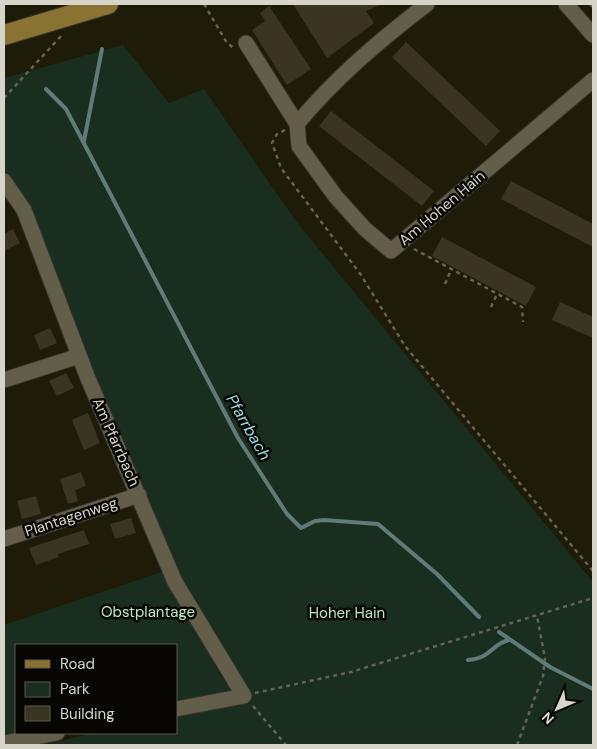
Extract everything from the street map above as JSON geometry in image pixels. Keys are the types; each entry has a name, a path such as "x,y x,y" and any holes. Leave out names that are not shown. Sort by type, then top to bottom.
{"main road":[{"path":"4,36 108,4"}],"street":[{"path":"246,43 297,124 330,86 379,41 427,4"},
{"path":"566,4 593,35"},
{"name":"Am Hohen Hain","path":"297,124 298,146 336,197 365,230 391,251 593,80"},
{"name":"Am Pfarrbach","path":"4,181 24,210 79,356 174,582 244,696"},
{"path":"4,380 79,356"},
{"name":"Plantagenweg","path":"4,539 139,495"},
{"path":"178,709 244,696"},
{"path":"4,743 52,734"}],"path":[{"path":"204,4 227,43 236,49 246,43"},
{"path":"590,4 593,7"},
{"path":"4,98 60,40 73,14"},
{"path":"297,124 277,134 272,143 281,168 361,275 405,346 593,571"},
{"path":"402,242 522,307 523,322"},
{"path":"445,284 451,270"},
{"path":"491,306 497,294"},
{"path":"286,745 244,696 351,672 593,598"},
{"path":"517,745 543,676 545,658 537,616"}],"green space":[{"name":"Hoher Hain","path":"123,45 169,103 204,89 298,224 593,582 593,745 44,745 90,734 178,734 178,712 243,696 175,582 4,181 4,78"},
{"name":"Obstplantage","path":"164,571 222,678 236,694 178,705 178,644 15,644 15,734 30,734 4,739 4,625"}],"building":[{"path":"293,4 383,4 366,11 374,23 327,58"},
{"path":"269,6 311,69 287,85 252,30 265,21 260,13"},
{"path":"406,42 500,131 486,146 392,57"},
{"path":"331,111 434,191 422,206 319,126"},
{"path":"511,181 593,224 593,247 501,199"},
{"path":"13,229 20,243 4,251 4,234"},
{"path":"442,237 536,287 526,306 432,256"},
{"path":"560,302 593,317 593,338 552,320"},
{"path":"50,328 57,343 40,350 34,335"},
{"path":"66,373 74,388 57,396 49,381"},
{"path":"88,413 100,443 84,450 72,420"},
{"path":"81,472 86,486 75,490 78,501 68,504 60,479"},
{"path":"36,496 41,514 22,519 17,501"},
{"path":"131,518 136,533 115,539 110,524"},
{"path":"84,530 89,544 58,554 59,557 36,565 29,548"}],"waterway":[{"name":"Pfarrbach","path":"84,141 102,49"},
{"name":"Pfarrbach","path":"46,89 66,109 238,438 287,514 301,528 315,521 324,520 378,524 437,574 479,617"},
{"name":"Pfarrbach","path":"499,632 550,667 593,689"},
{"path":"468,660 482,657 498,645 509,640"}]}
